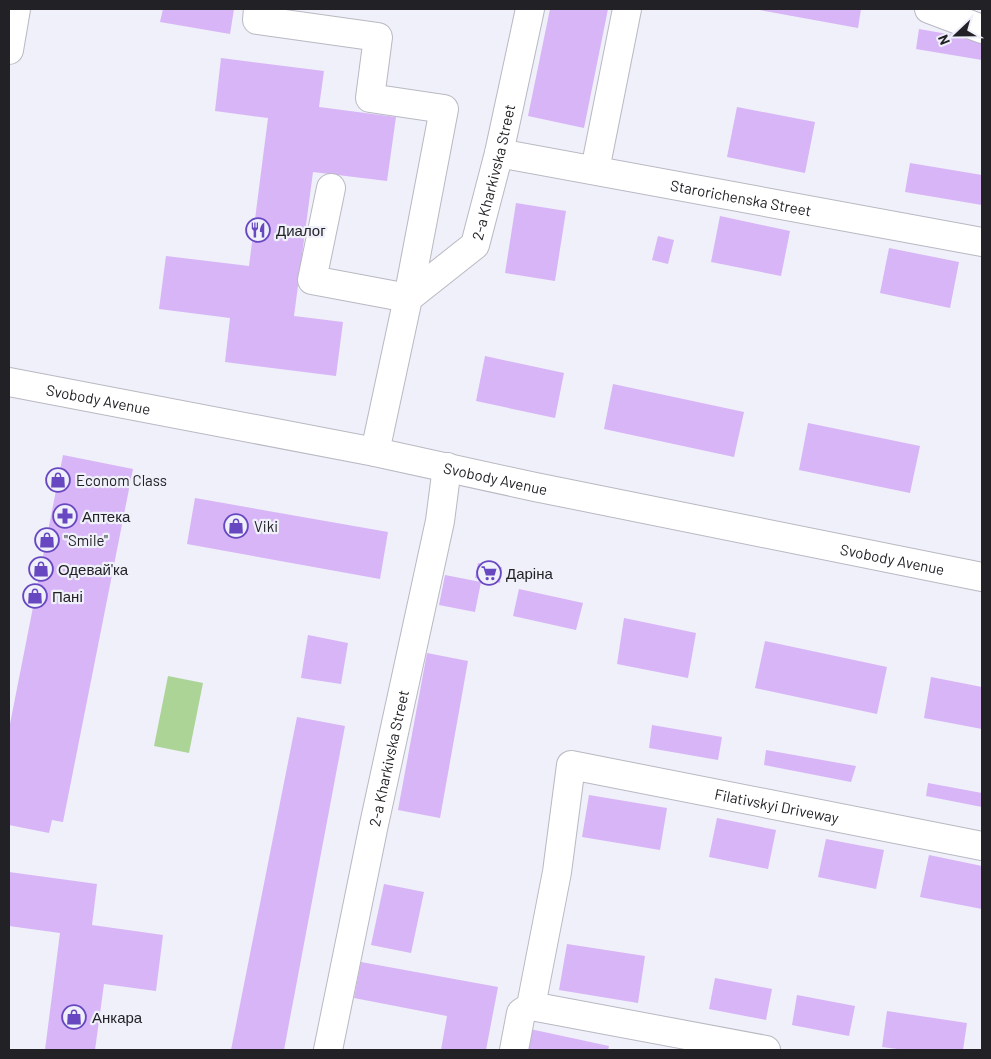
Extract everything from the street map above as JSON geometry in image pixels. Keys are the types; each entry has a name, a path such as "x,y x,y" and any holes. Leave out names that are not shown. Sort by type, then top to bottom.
{"street":[{"path":"9,50 16,9"},
{"path":"258,9 257,20 378,38 370,98 444,109 408,298 375,452"},
{"name":"2-a Kharkivska Street","path":"408,298 475,245 499,152 530,9"},
{"path":"595,170 627,9"},
{"path":"929,9 982,29"},
{"name":"Starorichenska Street","path":"499,152 982,242"},
{"path":"331,188 312,280 408,298"},
{"name":"Svobody Avenue","path":"9,382 375,452 535,487 982,577"},
{"name":"2-a Kharkivska Street","path":"328,1050 375,819 440,521 447,467"},
{"name":"Filativskyi Driveway","path":"531,1006 557,872 571,765 982,846"},
{"path":"514,1050 521,1013 531,1006 766,1050"}],"green space":[{"path":"168,676 203,683 189,753 154,746"}],"building":[{"path":"163,9 234,9 230,34 160,22"},
{"path":"550,9 608,9 584,128 528,116"},
{"path":"754,9 861,9 858,28"},
{"path":"919,29 982,40 982,60 916,49"},
{"path":"221,58 324,71 319,107 396,117 387,181 313,172 294,316 343,322 336,376 225,362 230,318 159,309 166,256 249,266 268,118 215,111"},
{"path":"737,107 815,122 805,173 727,157"},
{"path":"910,163 982,175 982,205 905,192"},
{"path":"516,203 566,211 555,281 505,273"},
{"path":"720,216 790,231 781,276 711,262"},
{"path":"658,236 674,240 668,264 652,260"},
{"path":"889,248 959,262 950,308 880,293"},
{"path":"485,356 564,373 555,418 476,401"},
{"path":"613,384 744,412 734,457 604,429"},
{"path":"808,423 920,446 910,493 799,470"},
{"path":"63,455 133,469 63,822 52,820 49,833 9,825 9,729"},
{"path":"195,498 388,532 380,579 187,544"},
{"name":"Даріна","path":"478,563 502,567 500,583 475,578"},
{"path":"445,575 481,582 475,612 439,605"},
{"path":"519,589 583,603 576,630 513,616"},
{"path":"624,618 696,633 688,678 617,664"},
{"path":"308,635 348,643 341,684 301,678"},
{"path":"765,641 887,667 877,714 755,688"},
{"path":"427,653 468,661 440,818 398,810"},
{"path":"931,677 982,687 982,729 924,718"},
{"path":"297,717 345,726 284,1050 231,1050"},
{"path":"652,725 722,737 718,760 649,748"},
{"path":"766,750 856,766 851,782 764,765"},
{"path":"928,783 982,793 982,807 926,796"},
{"path":"589,795 667,808 660,850 582,837"},
{"path":"717,818 776,830 768,869 709,857"},
{"path":"826,839 884,850 876,889 818,877"},
{"path":"929,855 982,866 982,909 920,897"},
{"path":"9,872 97,884 92,925 163,935 156,991 104,984 95,1050 45,1050 60,933 9,926"},
{"path":"384,884 424,892 411,953 371,945"},
{"path":"567,944 645,956 638,1003 559,990"},
{"path":"361,962 498,987 486,1050 441,1050 447,1016 354,998"},
{"path":"715,978 772,989 766,1020 709,1009"},
{"path":"797,995 855,1006 849,1036 792,1025"},
{"path":"887,1011 967,1023 963,1050 905,1050 882,1047"},
{"path":"530,1029 609,1046 608,1050 525,1050"}],"place":[{"name":"Диалог","path":"258,230"},
{"name":"Econom Class","path":"58,480"},
{"name":"Аптека","path":"65,516"},
{"name":"Viki","path":"236,526"},
{"name":"\"Smile\"","path":"47,540"},
{"name":"Одевай'ка","path":"41,569"},
{"name":"Даріна","path":"489,573"},
{"name":"Пані","path":"35,596"},
{"name":"Анкара","path":"74,1017"}]}
